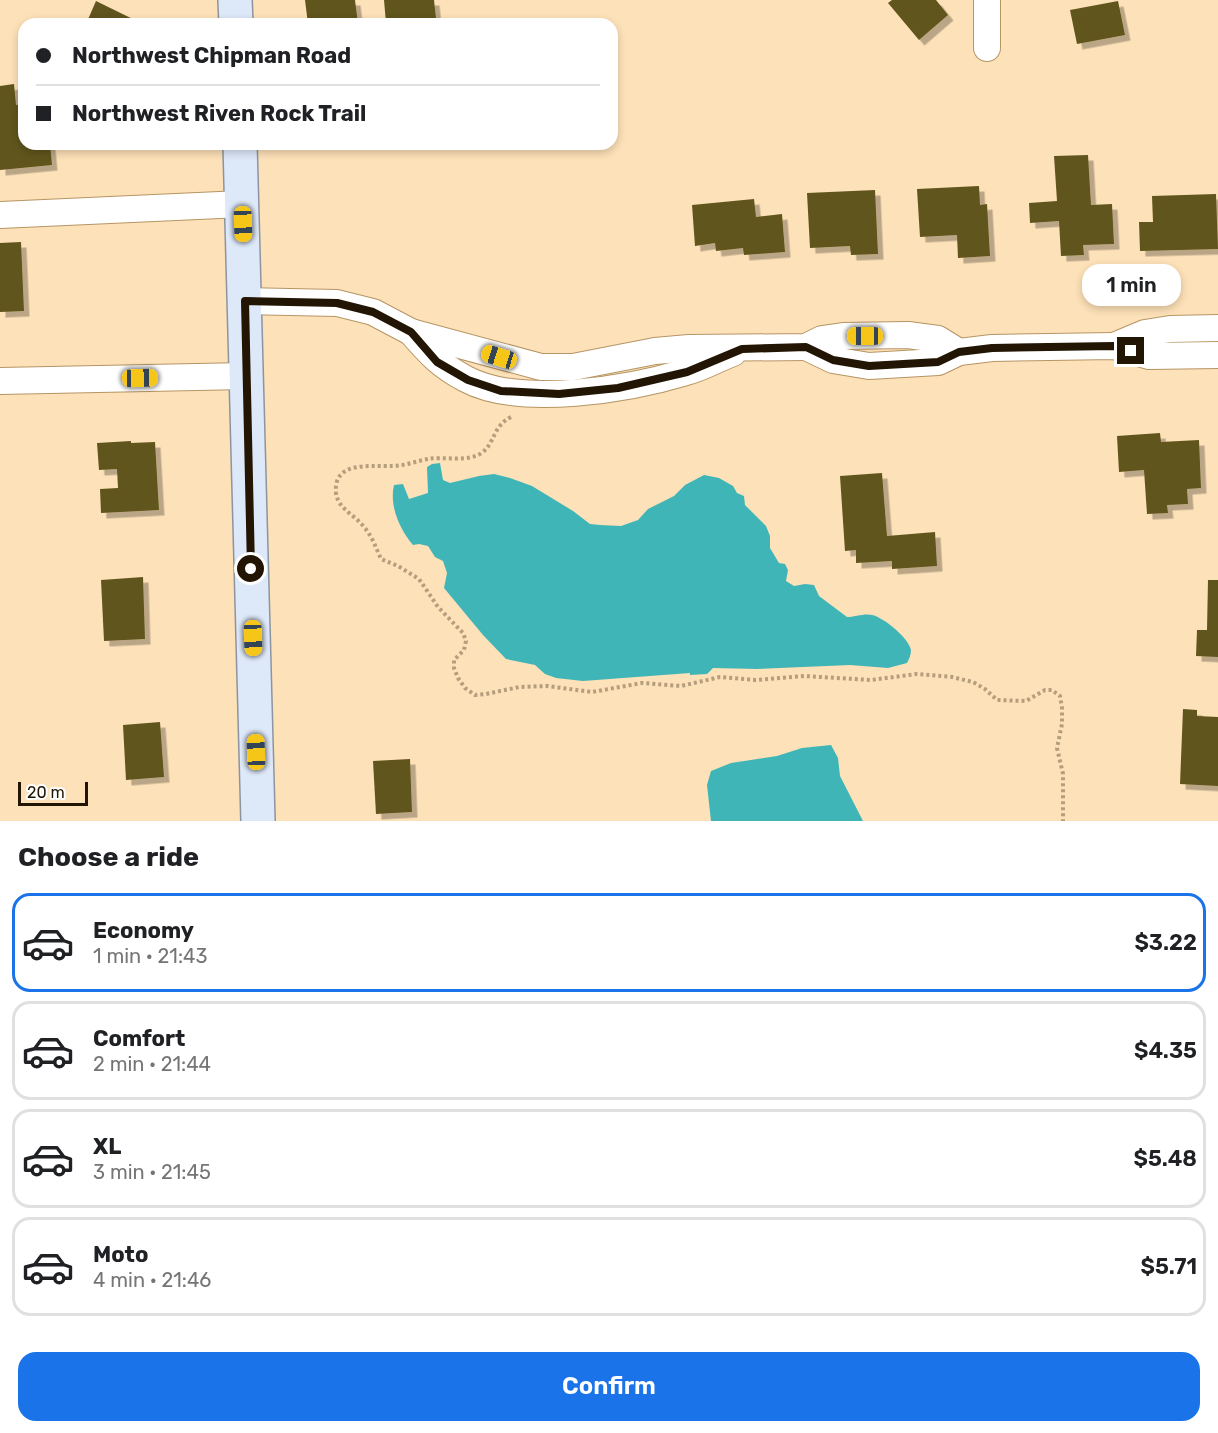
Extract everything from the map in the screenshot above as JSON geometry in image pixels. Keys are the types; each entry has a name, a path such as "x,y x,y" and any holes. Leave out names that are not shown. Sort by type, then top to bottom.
{"main road":[{"path":"235,0 236,18"},
{"path":"240,150 258,821"}],"street":[{"path":"987,0 987,48"},
{"path":"0,215 242,204"},
{"path":"245,301 337,303 373,312 411,332 437,362 468,380 501,391 513,392 559,394 618,388 687,372 742,349 806,347 833,360 869,366 938,362 959,352 992,348 1114,346 1149,356 1218,355"},
{"path":"1114,346 1145,333 1170,329 1218,328"},
{"path":"0,381 246,376"}],"path":[{"path":"520,416 502,422 483,452 467,457 428,459 412,464 357,466 345,470 337,478 336,491 339,504 365,527 381,559 419,579 438,607 463,633 466,641 464,650 454,660 454,668 465,688 475,695 519,687 547,686 592,692 642,683 681,686 720,677 755,680 804,676 871,680 917,674 952,677 974,682 986,689 997,700 1009,702 1026,701 1045,690 1052,690 1060,696 1062,708 1057,748 1063,774 1064,821"}],"water":[{"path":"440,463 443,480 450,483 494,474 510,478 532,486 590,524 600,525 621,526 638,520 648,509 674,496 685,485 704,475 719,478 744,496 745,505 766,526 770,536 770,548 779,563 785,564 788,570 786,581 794,586 814,585 819,596 847,617 869,615 882,620 895,629 909,645 911,650 907,663 888,668 850,665 757,669 713,668 707,674 690,675 690,673 583,681 556,678 545,674 535,665 506,659 444,588 447,573 443,561 435,557 428,546 413,545 404,532 394,509 394,485 403,484 409,499 428,493 427,467"},
{"path":"831,745 838,758 840,776 863,821 711,821 707,785 711,771 731,763 777,756 802,748"}],"building":[{"path":"305,0 355,0 357,18 307,18"},
{"path":"384,0 434,0 436,18 386,18"},
{"path":"892,0 936,0 948,15 919,40 888,3"},
{"path":"96,1 131,18 89,18"},
{"path":"1118,1 1125,35 1077,44 1070,10"},
{"path":"14,84 16,105 18,105 18,150 51,150 52,165 0,170 0,86"},
{"path":"1088,155 1091,205 1112,204 1114,244 1083,245 1084,255 1061,256 1059,221 1030,223 1029,203 1057,201 1054,156"},
{"path":"979,186 980,205 987,204 990,256 958,258 957,235 920,237 917,189"},
{"path":"875,190 878,254 851,255 850,246 810,248 807,193"},
{"path":"1216,194 1218,249 1140,251 1139,222 1153,222 1152,196"},
{"path":"754,199 756,217 782,214 785,252 744,255 743,248 716,251 715,243 695,246 692,205"},
{"path":"21,242 24,311 0,312 0,243"},
{"path":"1160,433 1161,442 1199,440 1201,488 1187,489 1188,504 1167,505 1168,513 1147,514 1144,470 1119,472 1117,436"},
{"path":"131,441 131,443 155,442 159,510 101,513 100,489 118,488 117,469 99,470 97,443"},
{"path":"882,473 887,536 935,532 937,566 892,569 892,561 856,563 856,550 845,551 840,476"},
{"path":"143,577 145,639 104,641 101,580"},
{"path":"1208,580 1218,580 1218,657 1196,656 1197,630 1207,630"},
{"path":"1183,709 1197,710 1197,716 1218,717 1218,786 1180,784"},
{"path":"160,722 164,777 126,780 123,725"},
{"path":"410,759 412,812 376,814 373,761"}],"route":[{"path":"251,569 245,301 337,303 373,312 411,332 437,362 468,380 501,391 559,394 618,388 687,372 742,349 806,347 833,360 869,366 938,362 959,352 992,348 1114,346 1131,351"}]}
